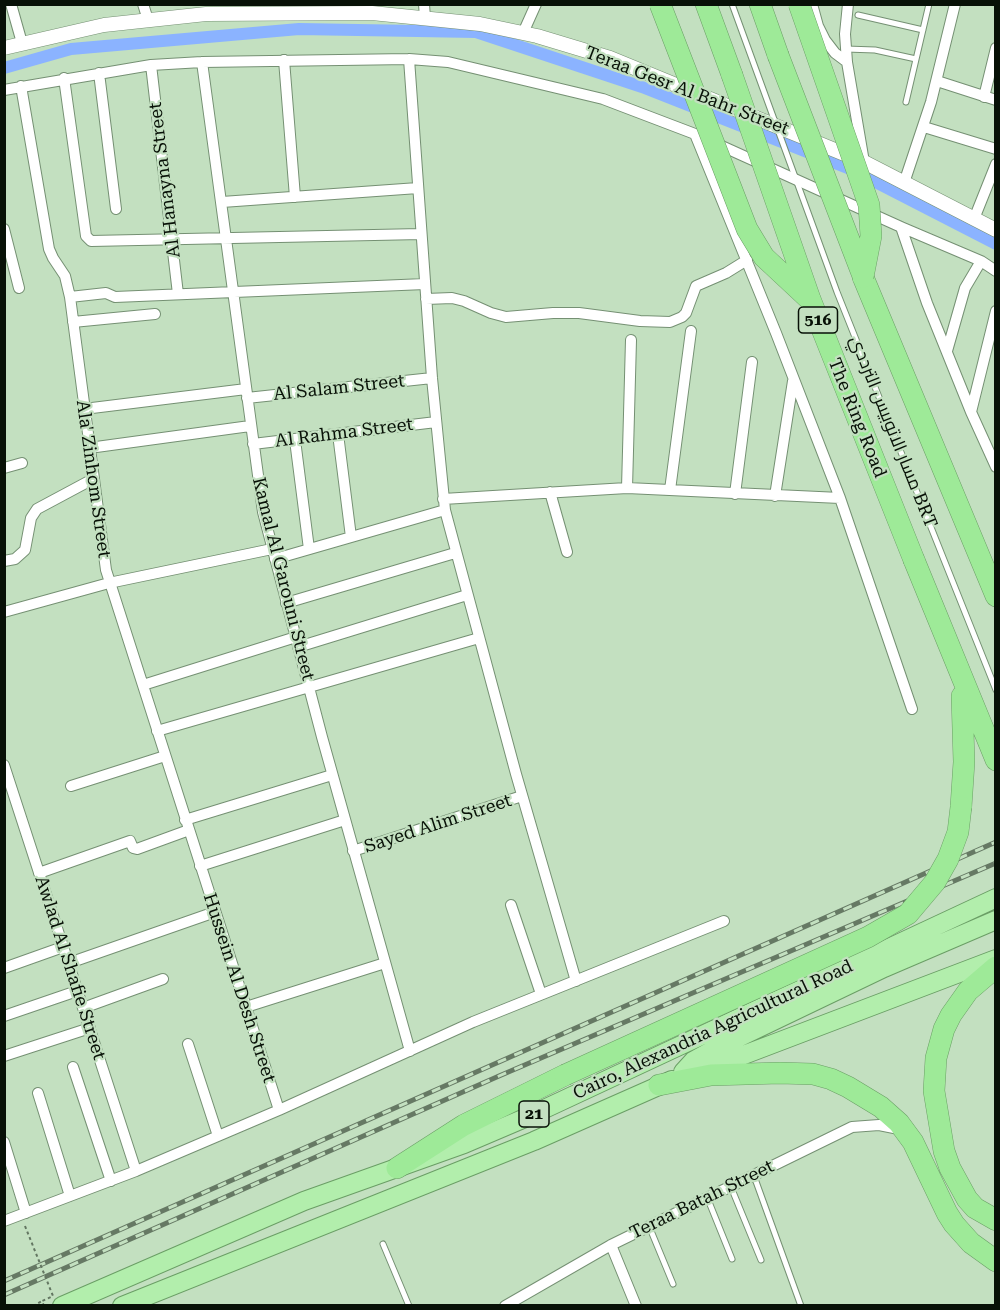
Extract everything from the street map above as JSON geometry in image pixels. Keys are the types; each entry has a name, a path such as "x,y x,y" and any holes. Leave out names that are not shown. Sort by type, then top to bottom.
{"highway":[{"path":"660,4 747,229 764,257 810,299"},
{"name":"The Ring Road","path":"705,4 810,299 996,760"},
{"path":"760,4 863,277 996,596"},
{"path":"799,4 869,205 871,236 863,277"},
{"path":"973,541 996,576"},
{"path":"397,1168 464,1125 565,1075 868,938 908,914 936,882 958,832 964,762 960,675"},
{"name":"Cairo, Alexandria Agricultural Road","path":"62,1305 304,1201 397,1168 525,1118 996,898"},
{"path":"669,1082 693,1061 713,1050 884,968 996,920"},
{"name":"Cairo, Alexandria Agricultural Road","path":"122,1305 148,1300 534,1141 669,1082 996,960"},
{"path":"996,967 968,991 944,1029 936,1058 934,1091 944,1151 954,1176 975,1208 996,1220"},
{"path":"669,1082 711,1075 743,1073 813,1074 831,1078 890,1114 906,1132 954,1224 971,1243 996,1261"}],"street":[{"path":"11,4 22,43"},
{"path":"143,4 148,20"},
{"path":"524,33 536,4"},
{"path":"812,4 818,26 825,40 835,53 847,62"},
{"path":"848,4 847,62 864,162"},
{"path":"904,183 924,127 955,4"},
{"name":"Teraa Gesr Al Bahr Street","path":"4,48 104,25 148,20 205,9 424,11 524,33 610,58 864,162 996,230"},
{"path":"984,97 996,48"},
{"path":"409,59 432,378 444,504 466,595 576,981"},
{"name":"Teraa Gesr Al Bahr Street","path":"4,90 151,65 284,60 409,59 448,63 603,99 695,134 981,261 996,271"},
{"path":"284,60 296,197"},
{"name":"Kamal Al Garouni Street","path":"201,62 263,512 353,851 410,1051"},
{"name":"Al Hanayna Street","path":"151,65 178,294"},
{"path":"99,73 116,209"},
{"path":"64,78 86,236 94,242 421,234"},
{"path":"937,81 996,100"},
{"name":"Ala' Zinhom Street","path":"21,86 49,249 65,276 70,297 102,547 109,583 200,866"},
{"path":"924,127 996,149"},
{"path":"695,134 840,498 912,709"},
{"path":"974,219 996,164"},
{"path":"222,202 418,188"},
{"path":"901,227 970,412 995,466"},
{"path":"4,229 6,245 19,288"},
{"path":"426,299 452,298 491,313 506,316 579,313 640,321 676,321 686,313 693,290 700,284 726,273 747,260"},
{"path":"947,351 965,288 981,261"},
{"path":"70,297 106,293 115,297 425,284"},
{"path":"970,412 996,311"},
{"path":"73,322 155,314"},
{"path":"670,490 691,331"},
{"path":"627,488 632,340"},
{"path":"735,494 752,362"},
{"name":"Al Salam Street","path":"84,409 432,378"},
{"path":"775,496 794,378"},
{"name":"Al Rahma Street","path":"253,444 436,422"},
{"path":"89,448 250,426"},
{"path":"338,435 351,537"},
{"path":"295,440 309,549"},
{"path":"4,468 22,463"},
{"path":"4,561 15,559 25,550 31,518 38,509 93,478"},
{"path":"4,612 109,583 309,549 351,537 444,504 550,492 627,488 840,498"},
{"path":"550,492 567,552"},
{"path":"286,603 455,553"},
{"path":"143,685 466,595"},
{"path":"157,731 478,638"},
{"path":"70,786 165,756"},
{"name":"Awlad Al Shafie Street","path":"4,765 136,1171"},
{"path":"39,873 129,842 133,848 137,849 187,825 333,775"},
{"name":"Sayed Alim Street","path":"353,851 522,796"},
{"path":"200,866 345,820"},
{"name":"Hussein Al Desh Street","path":"200,866 279,1110"},
{"path":"511,905 541,994"},
{"path":"69,963 215,912"},
{"path":"4,1221 136,1171 541,994 724,921"},
{"path":"4,968 63,947"},
{"path":"246,1007 385,963"},
{"path":"83,1008 163,979"},
{"path":"4,1016 77,991"},
{"path":"4,1056 90,1028"},
{"path":"188,1044 218,1136"},
{"path":"72,1066 111,1181"},
{"path":"38,1093 70,1196"},
{"name":"Teraa Batah Street","path":"510,1304 611,1245 852,1127 879,1125 906,1132"},
{"path":"4,1142 26,1213"},
{"path":"611,1245 636,1305"}],"lane":[{"name":"مسار الاتوبيس الترددي BRT","path":"732,4 837,292 996,690"},
{"path":"906,102 929,4"},
{"path":"858,15 923,30"},
{"path":"846,49 875,50 916,59"},
{"path":"753,1174 801,1305"},
{"path":"730,1186 761,1260"},
{"path":"707,1197 732,1259"},
{"path":"649,1226 673,1284"},
{"path":"383,1244 409,1305"}],"path":[{"path":"25,1226 53,1296 33,1305"},
{"path":"42,1301 44,1305"}],"waterway":[{"path":"4,68 71,49 299,29 476,32 642,87 850,169 996,244"}],"railway":[{"path":"4,1281 996,842"},
{"path":"4,1295 499,1076 996,863"}]}
